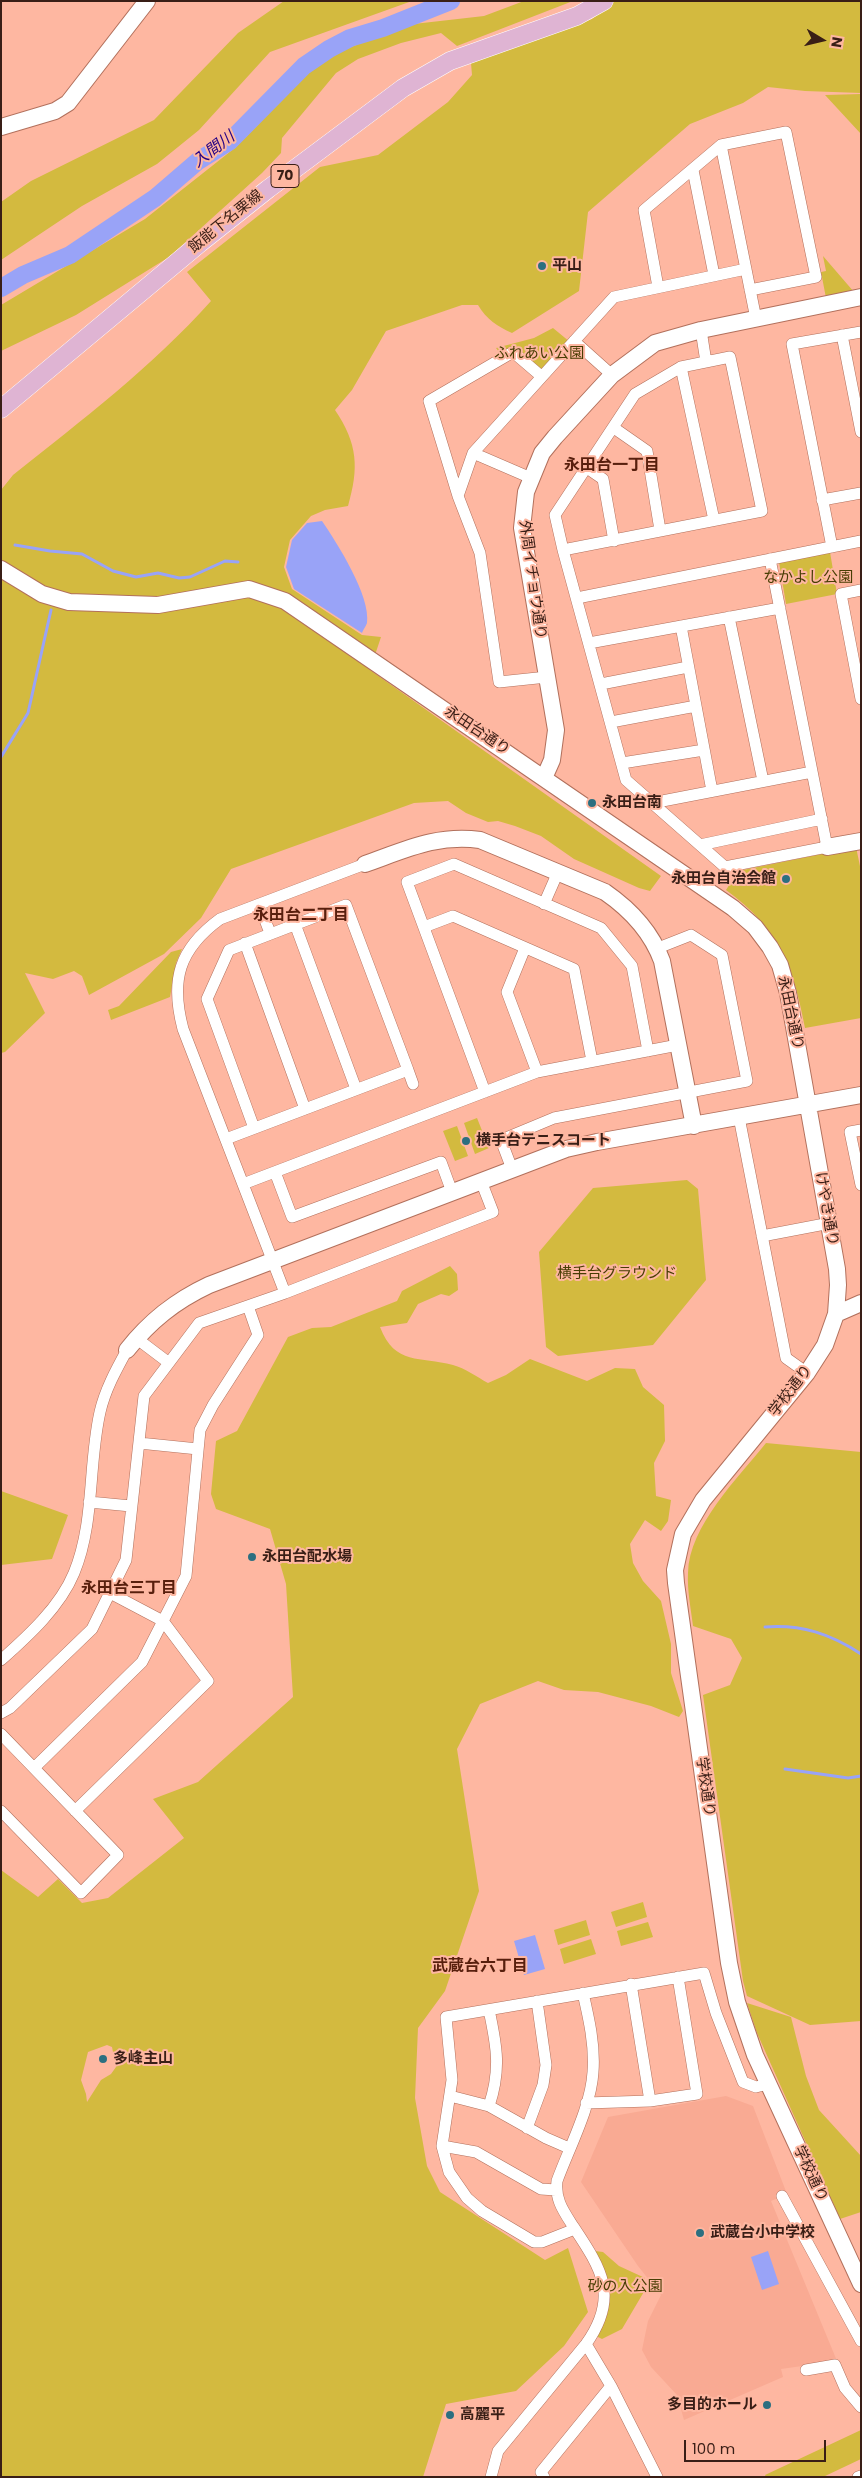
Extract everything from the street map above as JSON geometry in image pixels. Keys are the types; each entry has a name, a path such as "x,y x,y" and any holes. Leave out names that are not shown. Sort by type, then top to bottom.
{"main road":[{"name":"飯能下名栗線","path":"1,409 207,237 403,88 450,61 577,16 604,1"}],"street":[{"path":"1,127 55,111 68,103 147,1"},
{"path":"658,287 644,210 722,145 786,132 816,277 750,290"},
{"path":"722,145 756,318"},
{"path":"693,170 714,275"},
{"path":"458,496 473,453 614,297 746,268"},
{"name":"外周イチョウ通り","path":"544,778 552,760 556,730 522,528 526,492 542,453 554,436 612,376 655,343 700,330 861,298"},
{"path":"700,330 706,362"},
{"path":"832,547 792,344 861,332"},
{"path":"842,335 861,432"},
{"path":"574,341 612,376"},
{"path":"541,376 513,352 429,401 458,496 480,554 499,682 547,677"},
{"path":"563,550 762,511 730,357 681,367 635,394 554,515 563,550 626,780 726,867 861,841"},
{"path":"681,367 714,520"},
{"path":"614,428 647,451 660,530"},
{"path":"473,453 531,478"},
{"path":"586,468 603,479 614,541"},
{"path":"822,500 861,493"},
{"path":"577,598 861,541"},
{"path":"770,559 828,847"},
{"name":"永田台通り","path":"1,569 48,596 84,604 158,605 249,589 261,591 286,601 733,908 755,927 780,965 788,993 807,1105"},
{"path":"861,590 842,594 861,700"},
{"path":"590,643 780,608"},
{"path":"729,617 763,781"},
{"path":"681,626 712,791"},
{"path":"601,684 688,667"},
{"path":"611,722 696,706"},
{"path":"622,763 704,750"},
{"path":"652,802 812,772"},
{"path":"700,845 822,819"},
{"path":"286,1293 183,1029 177,1001 178,976 187,952 204,932 220,919 435,839 464,838 488,842 605,892 620,903 645,928 658,948 694,1126"},
{"path":"485,1092 407,882 454,864 602,928 632,966 648,1051"},
{"path":"544,904 558,872"},
{"path":"259,904 270,933"},
{"path":"254,1128 208,999 229,950 346,905 413,1084"},
{"path":"424,927 453,916 574,969 592,1061"},
{"path":"295,924 356,1089"},
{"path":"512,1169 501,1140 554,1118 747,1081 722,955 691,935 658,948"},
{"path":"245,943 305,1109"},
{"path":"525,948 507,992 537,1072"},
{"path":"244,1184 537,1072 678,1045"},
{"path":"226,1139 408,1070"},
{"path":"1,1660 59,1600 74,1575 86,1532 100,1412 112,1376 132,1344 169,1307 189,1294 273,1260 566,1150 597,1142 861,1095"},
{"name":"けやき通り","path":"807,1105 830,1223 838,1285 836,1314"},
{"path":"740,1117 786,1358 807,1373"},
{"path":"861,1130 850,1132 861,1185"},
{"path":"275,1172 292,1217 441,1162 452,1192"},
{"path":"1,1713 10,1708 92,1629 126,1560 144,1396 200,1323 286,1293 493,1212 481,1181"},
{"path":"762,1236 830,1223"},
{"path":"836,1314 861,1304"},
{"path":"34,1768 142,1662 186,1576 200,1430 212,1405 258,1335 248,1306"},
{"name":"学校通り","path":"836,1314 825,1345 807,1373 703,1500 683,1534 675,1570 732,1978 744,2026 768,2084 861,2284"},
{"path":"132,1344 169,1363"},
{"path":"139,1443 198,1449"},
{"path":"89,1502 131,1506"},
{"path":"75,1811 208,1681 163,1621 110,1593"},
{"path":"1,1734 118,1855 81,1893 1,1812"},
{"path":"575,2229 538,2243 482,2211 467,2198 453,2180 444,2160 442,2146 443,2127 450,2096 452,2060 446,2017 704,1973 722,2030 743,2082 756,2088 768,2084"},
{"path":"586,2103 650,2101 697,2094 678,1976"},
{"path":"631,1984 650,2101"},
{"path":"491,2477 498,2451 586,2344 598,2326 605,2296 598,2267 562,2210 556,2190 557,2181 586,2103 593,2074 594,2050 583,1993"},
{"path":"527,2128 543,2085 546,2065 537,2001"},
{"path":"488,2106 498,2070 496,2040 489,2010"},
{"path":"450,2096 488,2106 527,2128 569,2148"},
{"path":"442,2146 476,2152 540,2189 556,2190"},
{"path":"782,2196 861,2340"},
{"path":"586,2344 611,2386 656,2476"},
{"path":"806,2370 835,2365 845,2388 861,2407"},
{"path":"544,2477 540,2472 611,2386"}],"shaded area":[{"name":"武蔵台小中学校","path":"726,2096 753,2106 787,2194 771,2201 837,2361 781,2369 783,2377 684,2420 677,2395 651,2367 642,2350 648,2321 661,2295 638,2266 581,2182 608,2117"}],"green space":[{"path":"284,1 412,1 270,52 199,130 157,164 82,206 1,260 1,202 31,181 154,120 238,33"},
{"path":"524,1 573,1 457,46 441,33 401,43 358,59 336,73 282,138 281,153 262,173 169,257 76,315 1,351 1,305 145,219 236,147 322,59 405,25 484,16"},
{"path":"615,1 861,1 861,93 805,91 768,87 743,103 690,124 588,212 579,291 512,333 493,322 478,305 462,305 386,331 352,390 335,410 348,434 354,456 354,480 348,506 325,510 311,516 290,540 284,567 292,589 362,635 381,637 370,670 661,876 650,891 639,888 574,859 541,836 515,826 498,821 488,822 466,813 448,801 414,803 231,869 201,918 164,954 89,995 82,976 74,971 53,979 25,973 45,1013 5,1052 1,1053 1,490 13,475 141,371 211,301 187,272 320,167 378,155 448,102 472,75 471,63 592,19"},
{"path":"861,94 861,134 825,95"},
{"path":"823,256 854,292 826,298 821,272 826,271"},
{"name":"ふれあい公園","path":"553,328 570,342 541,376 513,352 503,357 496,348 534,338"},
{"name":"なかよし公園","path":"830,552 837,594 786,604 779,562"},
{"path":"856,847 861,871 861,1018 805,1028 795,985 781,950 759,919 726,890 738,871"},
{"path":"182,949 176,963 170,997 111,1020 108,1010 119,1006 171,952"},
{"path":"477,1118 489,1148 475,1154 464,1123"},
{"path":"457,1126 468,1156 455,1161 443,1131"},
{"name":"横手台グラウンド","path":"687,1180 698,1189 706,1280 653,1345 558,1356 546,1347 539,1252 593,1188"},
{"path":"450,1266 457,1274 458,1290 449,1296 441,1294 418,1304 407,1323 380,1327 393,1348 401,1354 457,1366 488,1383 506,1375 530,1359 587,1381 615,1368 635,1369 643,1387 664,1405 665,1441 654,1463 656,1496 671,1500 668,1521 661,1531 645,1520 630,1544 633,1563 643,1581 661,1601 671,1644 671,1673 683,1711 679,1717 651,1706 598,1692 564,1690 538,1681 480,1704 457,1749 479,1891 445,1991 418,2028 415,2098 427,2166 440,2192 545,2260 568,2248 588,2312 564,2346 516,2391 446,2404 423,2477 1,2477 1,1870 38,1897 58,1879 82,1903 108,1898 184,1838 153,1799 198,1782 293,1697 286,1584 270,1529 216,1509 211,1494 216,1441 237,1431 288,1337 312,1328 331,1327 397,1301 402,1291","holes":["107,2045 112,2047 116,2067 111,2074 101,2080 87,2102 81,2080 88,2052"]},
{"path":"766,1443 861,1452 861,2021 810,2025 747,1996 743,1981 703,1695 730,1685 742,1658 731,1639 693,1626 688,1573 690,1555 706,1520 729,1487"},
{"path":"1,1491 68,1515 52,1559 1,1565"},
{"path":"643,1902 647,1917 616,1927 611,1912"},
{"path":"586,1920 590,1935 558,1945 554,1930"},
{"path":"648,1922 653,1937 621,1946 617,1931"},
{"path":"591,1939 596,1954 564,1964 560,1949"},
{"path":"747,2003 791,2017 806,2076 819,2110 861,2156 861,2212 840,2219 757,2033"},
{"name":"砂の入公園","path":"595,2251 603,2252 619,2266 645,2278 645,2290 622,2329 602,2339 596,2336 606,2315 608,2294 604,2272"},
{"path":"861,2430 861,2459 823,2477 766,2477 765,2475"}],"water":[{"path":"322,521 352,570 364,599 367,623 362,633 294,589 286,567 292,540 307,523"},
{"path":"535,1935 545,1969 524,1975 514,1941"},
{"path":"768,2251 779,2284 762,2290 751,2257"}],"waterway":[{"name":"入間川","path":"1,288 23,275 70,255 155,198 198,161 230,141 304,66 329,49 350,38 383,28 451,1"},
{"path":"15,545 82,554 113,571 136,577 158,573 179,578 190,577 225,561 238,562"},
{"path":"1,757 28,713 51,610"},
{"path":"765,1627 791,1627 815,1632 838,1641 861,1654"},
{"path":"785,1769 848,1778 861,1776"}],"place":[{"name":"平山","path":"542,266"},
{"name":"永田台南","path":"592,803"},
{"name":"永田台自治会館","path":"786,879"},
{"name":"横手台テニスコート","path":"466,1141"},
{"name":"永田台配水場","path":"252,1557"},
{"name":"多峰主山","path":"103,2059"},
{"name":"武蔵台小中学校","path":"700,2233"},
{"name":"多目的ホール","path":"767,2405"},
{"name":"高麗平","path":"450,2415"}],"district":[{"name":"永田台一丁目","path":"612,466"},
{"name":"永田台二丁目","path":"301,916"},
{"name":"永田台三丁目","path":"129,1589"},
{"name":"武蔵台六丁目","path":"480,1967"}]}
